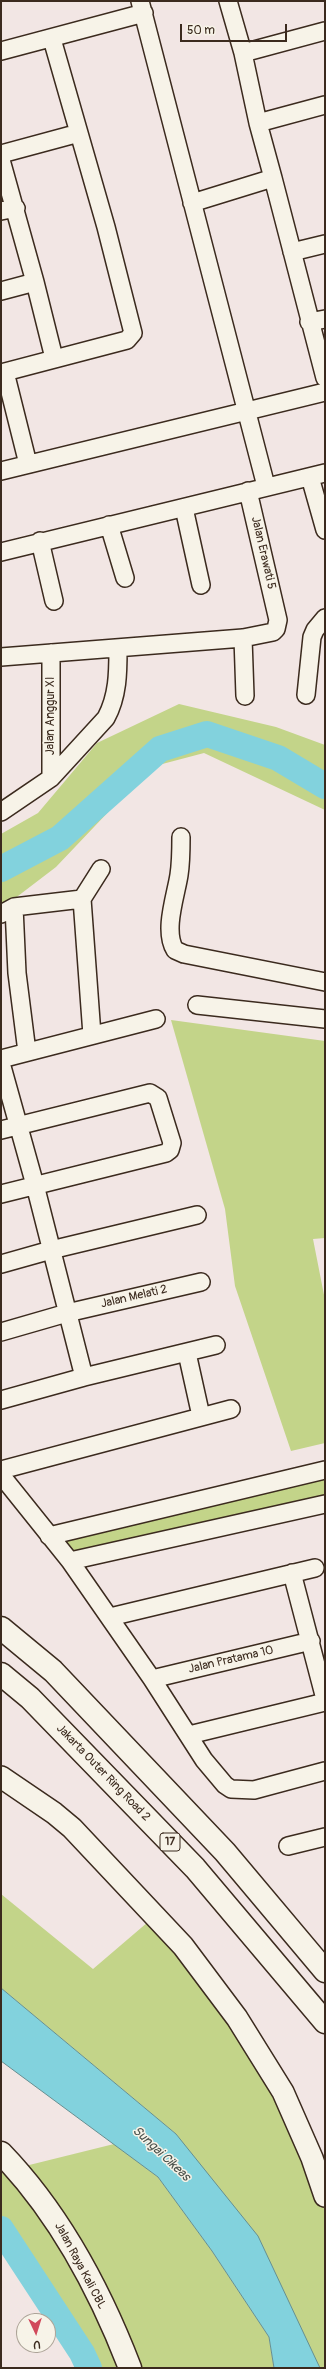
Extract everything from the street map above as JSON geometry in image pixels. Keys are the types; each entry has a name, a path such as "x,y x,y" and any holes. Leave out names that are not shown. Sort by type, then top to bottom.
{"main road":[{"path":"1,1628 53,1671 216,1842 325,1971"},
{"name":"Jakarta Outer Ring Road 2","path":"1,1674 30,1698 195,1868 325,2022"},
{"name":"Jalan Raya Kali CBL","path":"1,2153 50,2212 67,2237 122,2347 130,2368"}],"street":[{"path":"228,1 243,53 258,123 292,252 317,320 325,378"},
{"path":"1,51 52,39 142,7 245,410 266,486"},
{"path":"243,53 325,31"},
{"path":"28,464 3,373 54,358 127,340 133,332 52,39"},
{"path":"258,123 325,105"},
{"path":"1,154 79,133"},
{"path":"1,160 8,209 35,282 54,358"},
{"path":"192,203 273,178"},
{"path":"292,252 325,244"},
{"path":"1,291 35,282"},
{"path":"1,470 245,410 325,392"},
{"path":"1,552 40,541 184,508 266,486 318,475 325,530"},
{"name":"Jalan Erawati 5","path":"244,638 273,632 278,625 277,615 248,491"},
{"path":"184,508 201,585"},
{"path":"109,525 125,578"},
{"path":"40,541 54,601"},
{"path":"306,695 312,637 315,630 325,618"},
{"path":"1,657 244,638 245,696"},
{"path":"1,812 51,778 106,718 112,708 117,682 118,649"},
{"name":"Jalan Anggur XI","path":"51,778 52,653"},
{"path":"181,837 181,860 171,915 172,942 175,950 184,954 325,982"},
{"path":"92,1035 82,898 101,869"},
{"path":"27,1052 8,911 82,898"},
{"path":"197,1005 325,1019"},
{"path":"1,1059 156,1019"},
{"path":"1,1063 35,1185 84,1377"},
{"path":"1,1130 150,1093 158,1098 164,1112 172,1143 170,1150 166,1153 1,1194"},
{"path":"1,1264 51,1250 196,1215"},
{"name":"Jalan Melati 2","path":"1,1332 67,1313 201,1282"},
{"path":"1,1400 84,1377 216,1345"},
{"path":"187,1353 201,1416"},
{"path":"1,1470 231,1409"},
{"path":"49,1536 325,1470"},
{"path":"1,1474 70,1561 110,1617 204,1760 218,1778 231,1789 254,1790 325,1771"},
{"path":"70,1561 325,1504"},
{"path":"110,1617 315,1568"},
{"path":"189,1735 325,1700 311,1641 292,1573"},
{"name":"Jalan Pratama 10","path":"152,1679 311,1641"},
{"path":"1,1777 54,1813 72,1828 183,1946 237,2018 283,2092 319,2161 325,2196"},
{"path":"288,1846 325,1837"}],"green space":[{"path":"179,704 276,727 325,745 325,810 204,753 151,767 56,867 1,909 1,834 38,813 97,743"},
{"path":"171,1020 325,1041 325,1238 313,1239 325,1300 325,1443 291,1451 235,1286 225,1209"},
{"path":"325,1470 325,1504 70,1561 49,1536"},
{"path":"1,1894 93,1969 155,1916 272,2075 325,2199 325,2368 320,2368 176,2134 1,1988"},
{"path":"114,2144 158,2177 212,2251 269,2337 274,2368 90,2368 43,2272 1,2215 1,2172"}],"water":[{"name":"Sungai Cikeas","path":"1,1988 176,2134 258,2236 320,2368 274,2368 269,2337 212,2251 158,2177 1,2061"}],"waterway":[{"path":"1,869 60,838 160,749 207,734 278,758 325,786"},
{"path":"1,2229 82,2353 89,2368"}]}
